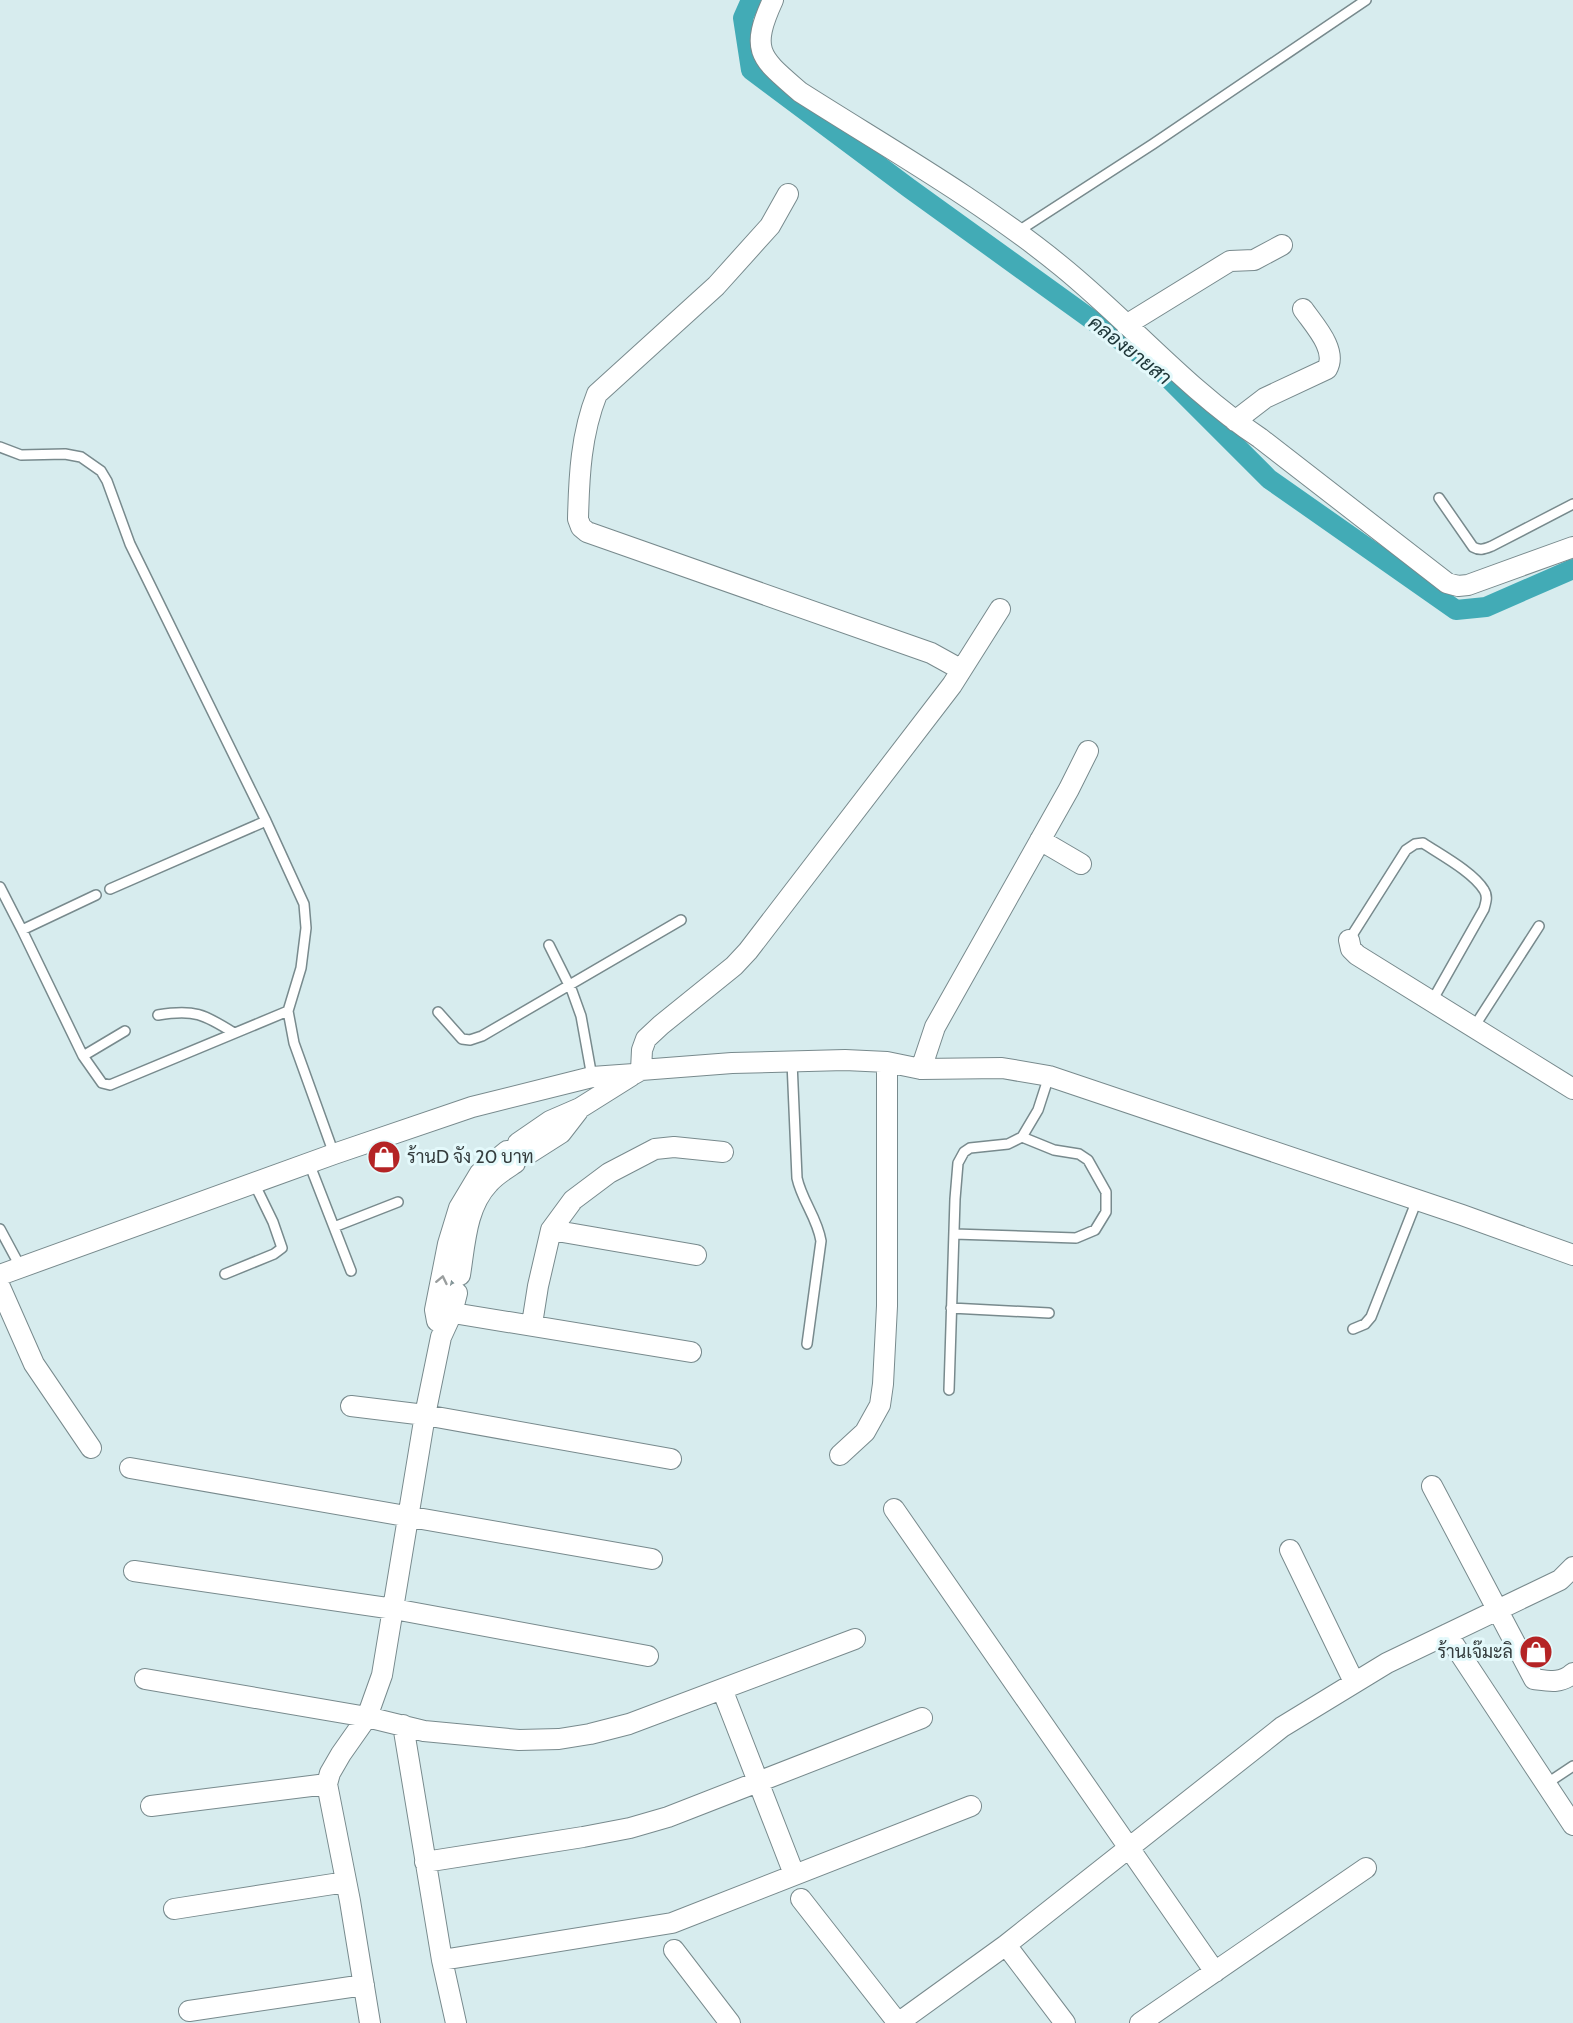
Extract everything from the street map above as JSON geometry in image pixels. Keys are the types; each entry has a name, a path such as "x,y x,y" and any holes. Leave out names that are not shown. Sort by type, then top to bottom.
{"street":[{"path":"773,0 759,34 760,48 764,58 800,92 1017,232 1092,291 1167,363 1234,421 1260,438 1447,583 1458,586 1468,585 1573,547"},
{"path":"788,194 770,225 716,286 597,394 588,416 582,442 578,519 581,527 587,532 931,653 960,669"},
{"path":"1126,325 1230,261 1254,260 1282,245"},
{"path":"1234,421 1265,398 1327,369 1331,363 1329,351 1303,309"},
{"path":"370,2023 327,1784 330,1773 341,1754 367,1717 382,1675 425,1415 441,1337 448,1244 465,1210 517,1153 550,1121 580,1108 637,1072 646,1039 734,966 748,951 952,685 1000,609"},
{"path":"921,1069 935,1027 1088,751"},
{"path":"1040,840 1081,864"},
{"path":"1349,940 1351,949 1357,955 1573,1089"},
{"path":"0,1275 334,1154 472,1107 592,1077 637,1072 845,1060 887,1062 921,1069 1002,1068 1049,1076 1573,1255"},
{"path":"840,1455 865,1432 880,1405 883,1384 887,1306 887,1062"},
{"path":"532,1324 551,1230 573,1200 600,1179 636,1157 655,1149 674,1147 723,1152"},
{"path":"444,1311 458,1284 468,1224 465,1210"},
{"path":"551,1230 696,1255"},
{"path":"0,1287 34,1364 91,1448"},
{"path":"444,1311 691,1352"},
{"path":"351,1406 425,1415 671,1459"},
{"path":"130,1468 652,1559"},
{"path":"1432,1486 1534,1679 1554,1682 1567,1679 1573,1674"},
{"path":"894,1509 1215,1972"},
{"path":"1290,1550 1354,1682"},
{"path":"134,1571 394,1609 648,1656"},
{"path":"801,1899 898,2023 1006,1945 1282,1727 1387,1663 1569,1579"},
{"path":"1447,1635 1573,1826"},
{"path":"145,1679 367,1717 424,1731 519,1740 559,1739 629,1724 855,1639"},
{"path":"722,1689 794,1874"},
{"path":"425,1862 630,1828 668,1817 922,1718"},
{"path":"403,1725 442,1960 456,2023"},
{"path":"151,1806 327,1784"},
{"path":"442,1960 672,1923 971,1806"},
{"path":"1140,2023 1366,1868"},
{"path":"174,1909 346,1882"},
{"path":"1006,1945 1065,2023"},
{"path":"674,1950 730,2023"},
{"path":"189,2012 364,1985"}],"lane":[{"path":"1017,232 1153,144 1366,0"},
{"path":"0,447 21,455 48,454 81,457 100,471 107,481 130,544 299,891 306,914 301,968 288,1011 294,1043 334,1154"},
{"path":"1439,498 1473,547 1484,550 1573,504"},
{"path":"111,889 266,821"},
{"path":"1349,940 1406,850 1414,844 1423,843 1474,878 1487,897 1484,909 1432,1001"},
{"path":"0,887 83,1056 100,1082 107,1085 288,1011"},
{"path":"22,930 96,895"},
{"path":"438,1012 456,1035 462,1039 470,1040 482,1036 681,920"},
{"path":"1474,1027 1539,926"},
{"path":"549,945 570,986 581,1016 592,1077"},
{"path":"158,1015 174,1012 201,1014 234,1033"},
{"path":"83,1056 125,1031"},
{"path":"792,1062 797,1178 800,1192 818,1227 821,1241 807,1344"},
{"path":"949,1390 958,1162 964,1152 970,1148 1008,1144 1022,1137 1038,1110 1049,1076"},
{"path":"954,1234 1076,1238 1095,1230 1106,1212 1106,1192 1088,1161 1079,1154 1054,1150 1022,1137"},
{"path":"309,1163 351,1271"},
{"path":"225,1274 274,1254 282,1248 273,1222 254,1183"},
{"path":"1353,1329 1365,1324 1371,1317 1417,1200"},
{"path":"334,1227 398,1202"},
{"path":"0,1229 21,1268"},
{"path":"951,1308 1049,1312"},
{"path":"1546,1785 1573,1766"}],"waterway":[{"name":"คลองยายสา","path":"751,0 743,18 751,70 909,188 1156,366 1269,479 1456,610 1486,607 1573,569"}],"place":[{"name":"ร้านD จัง 20 บาท","path":"384,1157"},
{"name":"ร้านเจ๊มะลิ","path":"1536,1652"}]}
